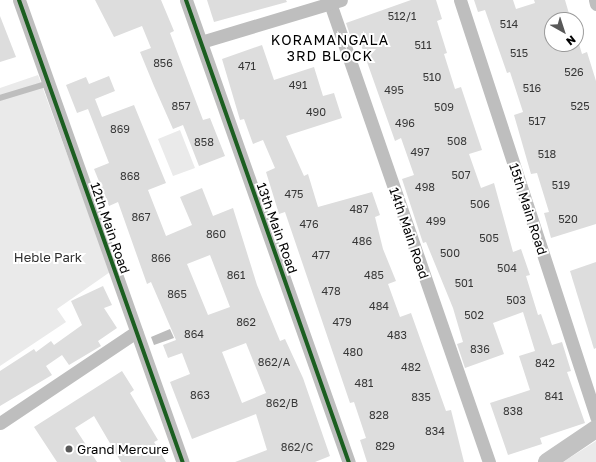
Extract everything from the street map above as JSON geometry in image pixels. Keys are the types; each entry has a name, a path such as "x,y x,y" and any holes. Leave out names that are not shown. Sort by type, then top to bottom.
{"street":[{"name":"12th Main Road","path":"20,0 183,462"},
{"name":"13th Main Road","path":"186,0 349,462"},
{"name":"15th Main Road","path":"460,0 596,417"},
{"path":"595,0 596,4"},
{"path":"200,42 336,2"},
{"name":"14th Main Road","path":"336,2 489,462"},
{"path":"0,423 136,332"},
{"path":"547,462 596,429"}],"lane":[{"path":"0,98 49,83"}],"green space":[{"name":"Heble Park","path":"38,75 110,272 57,309 66,322 0,366 0,88"},
{"path":"180,130 195,168 173,176 158,139"},
{"path":"596,441 596,462 563,462"}],"shaded area":[{"path":"170,329 174,338 154,345 151,337"}],"building":[{"path":"95,0 161,0 174,31 170,33 203,120 210,118 225,156 199,166 183,125 173,129 140,52 151,48 142,26 114,37"},
{"path":"207,0 286,0 287,2 214,22"},
{"path":"411,0 436,0 442,19 437,21 447,53 444,54 455,89 461,87 482,150 469,154 481,188 494,183 513,252 521,249 530,275 526,276 538,315 541,314 552,345 562,342 571,371 567,372 585,423 540,438 542,444 508,455 490,403 530,390 519,356 535,351 523,312 493,323 504,354 465,368 457,344 463,342 453,308 426,242 423,243 402,179 414,175 401,138 395,141 361,45 354,47 346,23"},
{"path":"474,0 513,0 516,9 535,3 534,0 565,0 569,12 544,12 544,52 581,52 582,54 587,52 596,81 596,224 551,238 544,213 549,212 537,173 531,174 514,115 523,112 510,72 507,73 485,10 478,12"},
{"path":"0,16 16,57 0,62"},
{"path":"262,45 274,80 314,67 323,96 334,93 342,118 286,136 304,176 308,174 318,207 372,192 380,215 375,217 383,249 396,281 388,284 400,317 411,313 446,411 451,410 464,462 367,462 360,440 366,438 354,402 350,403 285,212 279,214 266,172 275,168 263,140 253,144 244,119 240,120 222,59"},
{"path":"109,76 115,91 95,99 102,117 134,105 166,183 148,190 166,236 192,225 180,197 202,188 213,216 233,208 257,285 280,341 285,339 303,378 330,456 315,462 235,462 267,450 256,414 192,439 170,382 190,374 182,353 168,358 163,345 176,340 151,282 147,284 118,202 109,206 94,169 109,163 88,109 77,113 66,85 86,77 89,84","holes":["210,255 230,307 208,315 187,264","246,343 266,393 242,403 222,352"]},
{"path":"596,262 596,348 594,349 570,271"},
{"path":"103,286 112,305 104,308 117,328 98,341 101,346 69,365 62,355 46,366 52,375 0,406 0,371 34,349 36,352 51,341 54,345 82,325 71,301"},
{"path":"122,371 134,390 130,393 158,440 154,442 166,462 121,462 94,416 75,428 97,462 57,462 34,427"}],"cycle path":[{"path":"19,0 183,462"},
{"path":"186,0 349,462"}],"place":[{"name":"Grand Mercure","path":"69,449"}],"district":[{"name":"KORAMANGALA 3RD BLOCK","path":"330,48"}]}
